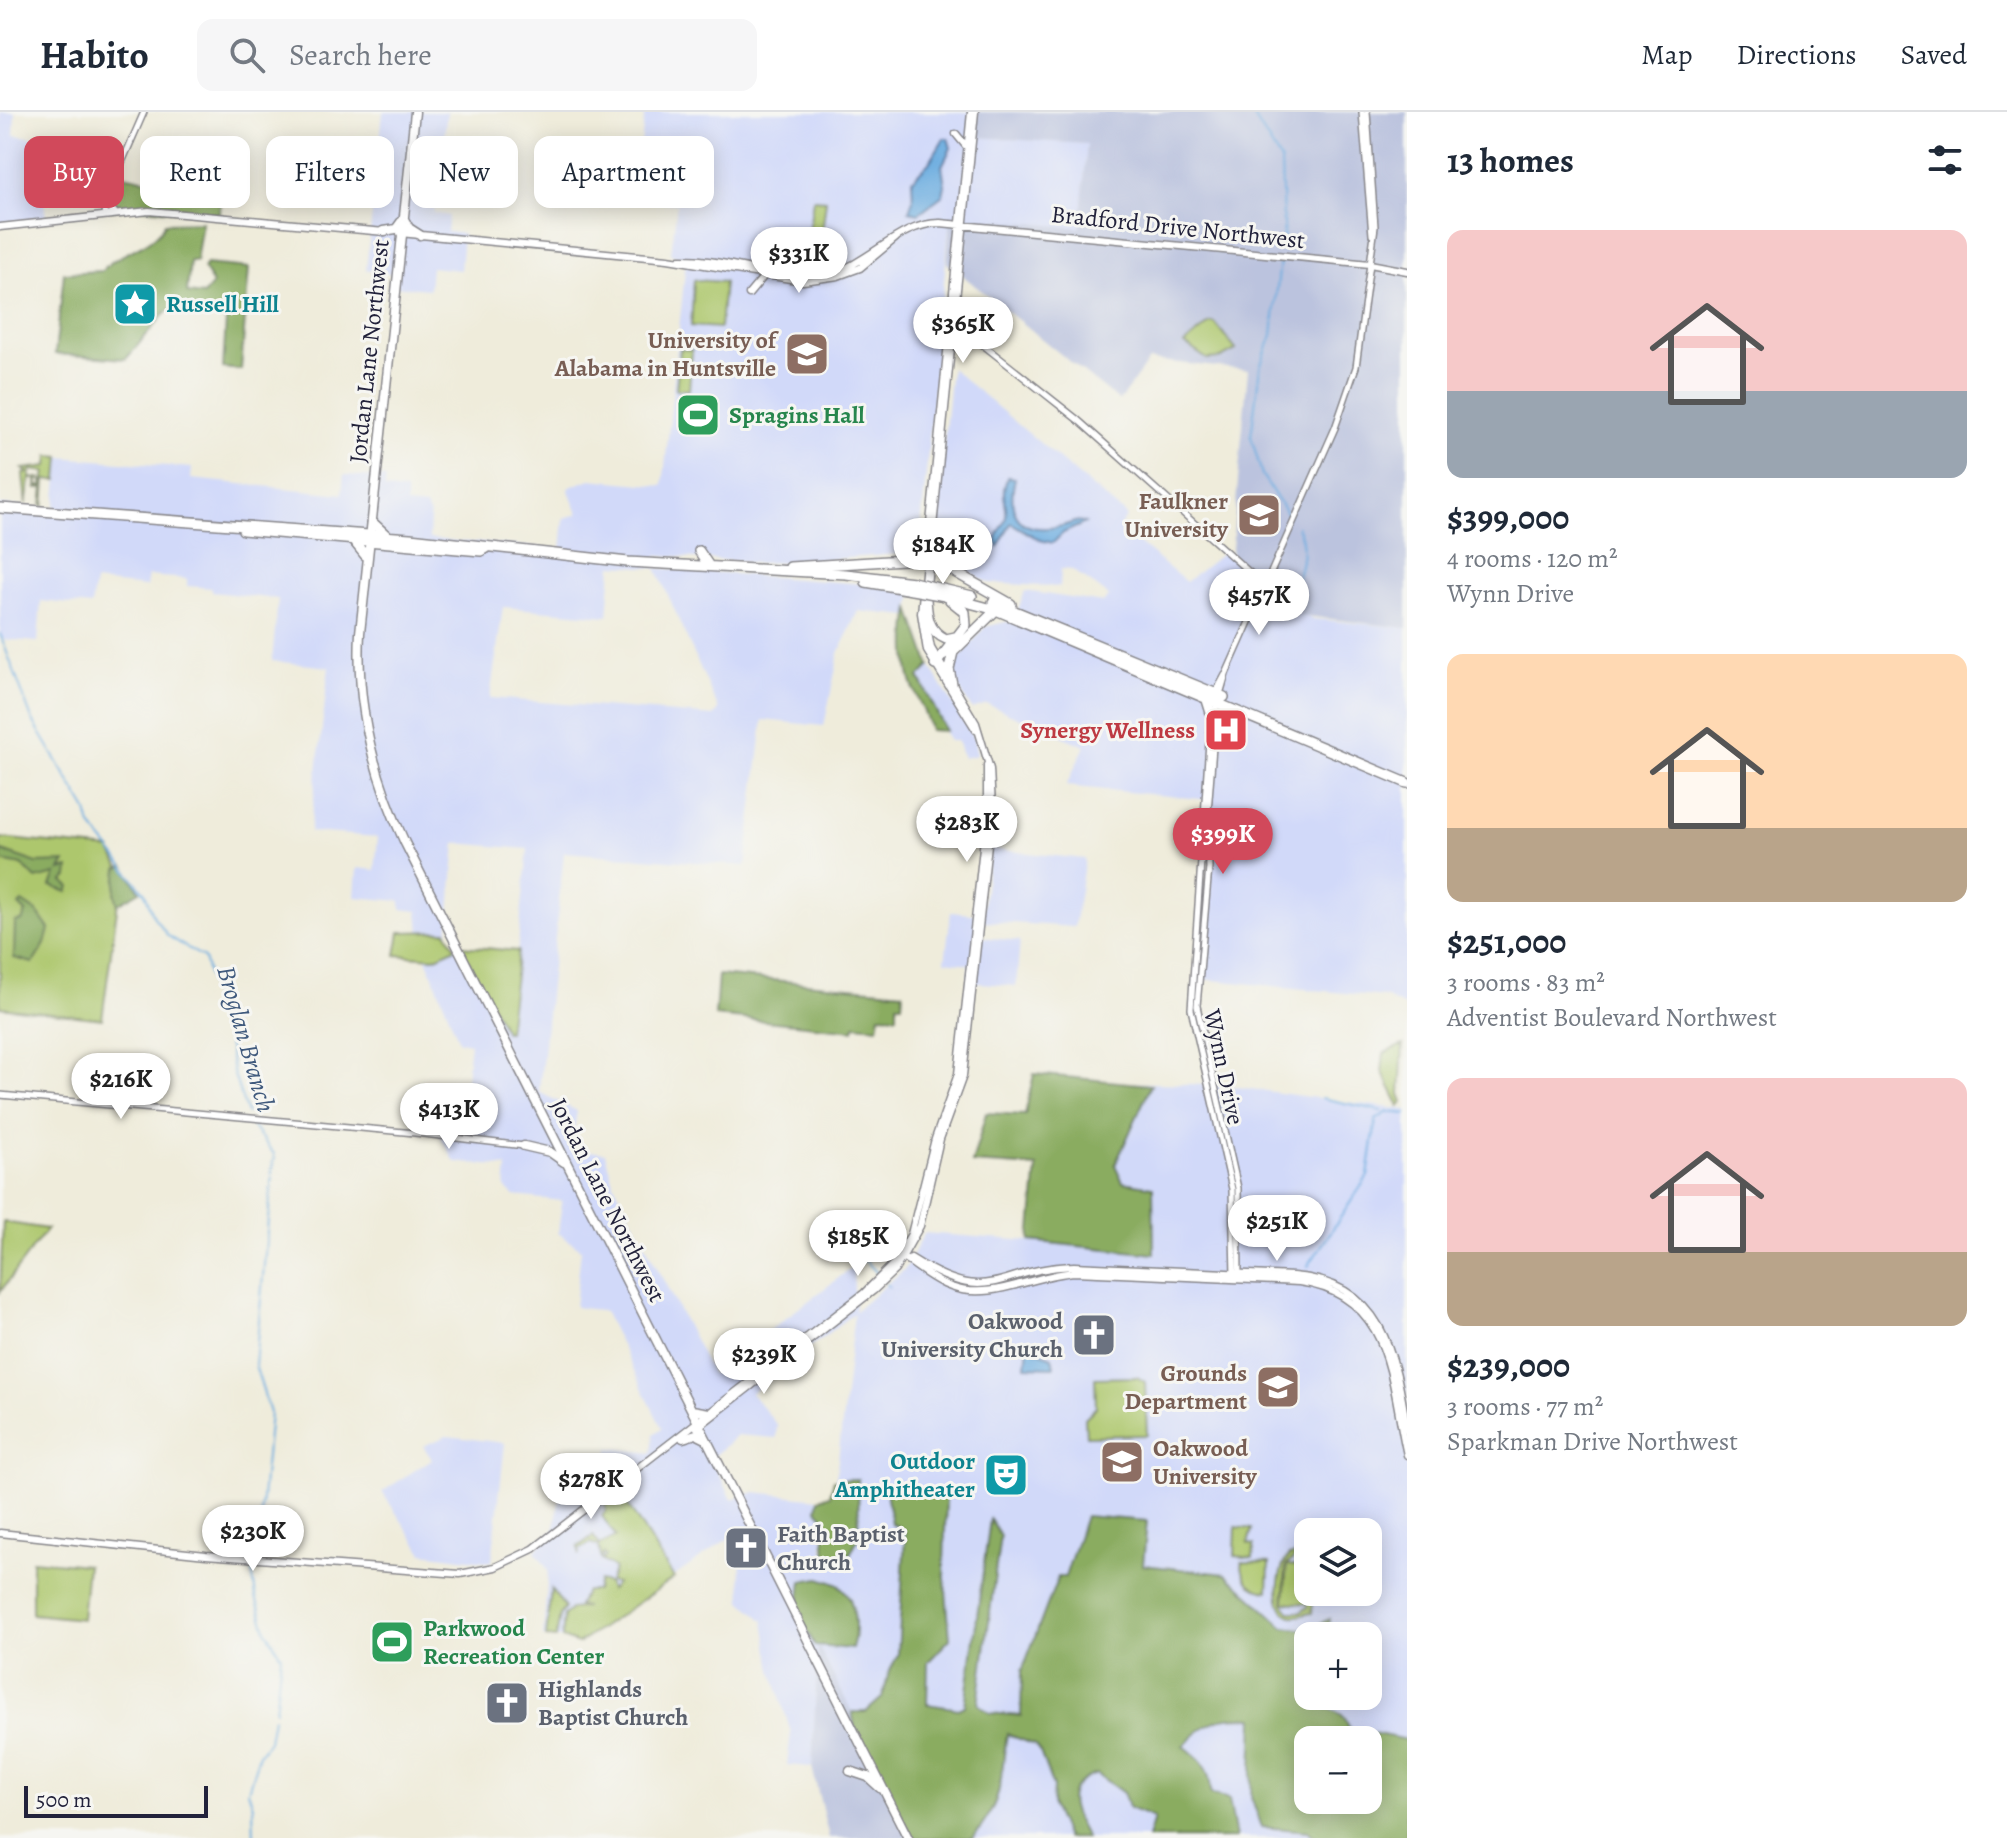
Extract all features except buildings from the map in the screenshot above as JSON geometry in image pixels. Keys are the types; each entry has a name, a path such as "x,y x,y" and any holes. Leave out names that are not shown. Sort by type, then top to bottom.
{"highway":[{"path":"0,508 389,540 481,551 486,548 892,579 912,586"},
{"path":"371,523 389,540 368,554 365,538 371,523"},
{"path":"904,559 915,553 929,535 942,565"},
{"path":"699,551 709,566"},
{"path":"738,568 904,559 942,565 1020,611 1407,783"},
{"path":"831,576 939,591 1020,611"},
{"path":"858,581 862,578 892,579"},
{"path":"938,664 966,625 965,612 939,591"},
{"path":"939,591 996,610 1219,697"},
{"path":"926,599 929,621 935,632 946,639 960,636"},
{"path":"938,664 996,610"},
{"path":"952,684 949,669 953,652"},
{"path":"1213,713 1219,697"},
{"path":"1213,713 1219,697"}],"main road":[{"name":"Jordan Lane Northwest","path":"371,523 415,112"},
{"path":"962,210 973,112"},
{"path":"973,112 929,535 925,629 938,664 976,723 976,730"},
{"path":"967,147 956,133 970,121"},
{"path":"0,227 95,215 104,209 118,213 175,212 672,260 803,281 844,274 874,259 897,238"},
{"path":"672,260 710,261 791,275 822,275 852,266 909,231 940,223 962,210"},
{"path":"959,237 980,225 962,210"},
{"path":"383,231 396,229 404,217"},
{"path":"404,217 409,228 420,235"},
{"path":"940,223 959,237"},
{"name":"Bradford Drive Northwest","path":"940,223 1407,268"},
{"path":"383,231 401,247 420,235"},
{"path":"749,294 759,278 769,276"},
{"path":"929,535 950,322"},
{"path":"950,333 963,328"},
{"name":"Jordan Lane Northwest","path":"365,538 368,554 359,653 369,741 383,791 405,843 908,1838"},
{"path":"918,1266 912,1252 915,1236 924,1212 940,1139 965,1065 992,807 991,778 976,730 938,664 921,625 928,561"},
{"path":"895,1270 918,1215 935,1139 959,1067 987,811 987,765"},
{"path":"540,1148 548,1144 552,1133"},
{"path":"524,1146 550,1152 571,1172"},
{"path":"699,1424 864,1293 902,1255 915,1236"},
{"path":"902,1255 943,1284 972,1292 996,1290 1065,1273 1305,1277 1342,1290 1376,1320 1394,1356 1407,1429"},
{"path":"0,1533 233,1557 460,1574 495,1567 526,1553 873,1291 895,1270 907,1264 947,1280 975,1286 1059,1267 1217,1273 1308,1284 1329,1290 1350,1302 1367,1318 1388,1357 1407,1455"},
{"path":"1279,1281 1280,1278 1305,1277"},
{"path":"686,1434 692,1410 709,1413"},
{"path":"686,1434 707,1439"},
{"path":"866,1755 861,1767 850,1771 872,1780 887,1795"}],"street":[{"path":"104,209 144,112"},
{"path":"1219,697 1226,674 1352,383 1361,344 1375,227 1364,112"},
{"path":"950,322 963,328 1082,424 1265,586"},
{"path":"1219,697 1226,674"},
{"name":"Wynn Drive","path":"1213,713 1191,1009 1232,1189 1236,1276"},
{"name":"Wynn Drive","path":"1213,713 1208,812 1209,868 1197,1006 1238,1188 1239,1258 1236,1276"},
{"path":"0,1095 560,1150"},
{"path":"1217,1273 1230,1267 1235,1242"},
{"path":"1239,1258 1243,1268 1254,1274"}],"shaded area":[{"path":"0,112 15,112 14,135 24,136 24,208 45,208 46,217 0,223"},
{"path":"383,112 447,112 444,136 410,136 410,208 435,208 434,213 449,216 447,232 463,234 460,270 431,267 429,289 393,286 395,274 366,270 373,208 394,208 394,136 380,136"},
{"path":"645,112 979,112 977,137 1087,144 1080,229 950,216 920,537 912,548 898,554 793,562 756,563 657,555 657,568 864,584 913,592 909,616 858,611 839,653 824,726 763,720 746,866 564,852 539,1092 577,1111 571,1149 605,1153 613,1182 712,1374 853,1267 855,1311 906,1268 924,1233 1095,1246 1116,1082 1221,1085 1407,1110 1407,1835 1395,1838 913,1838 818,1648 812,1767 787,1765 791,1733 772,1670 764,1621 742,1601 739,1531 579,1643 573,1639 543,1637 548,1570 535,1551 554,1530 561,1493 608,1464 609,1448 652,1453 654,1434 662,1428 604,1311 575,1307 581,1249 558,1233 562,1201 514,1196 505,1188 507,1167 455,1162 438,1132 460,1134 470,1043 459,1041 426,958 461,946 505,1031 509,1031 528,849 456,843 448,935 420,932 418,911 401,909 401,901 355,897 357,868 375,870 378,837 310,832 329,667 272,661 278,599 212,592 212,588 187,586 187,579 148,576 146,587 95,582 91,606 41,601 38,642 2,639 0,636 0,505 55,509 60,457 192,468 191,479 342,494 344,475 386,478 385,489 406,491 406,505 426,507 430,516 429,539 561,549 564,518 578,514 568,488 590,479 663,486 686,261 671,254 677,208 714,208 714,136 642,136","holes":["612,565 656,568 719,710 714,716 490,698 503,607 608,616","854,1313 828,1552 823,1550 824,1518 817,1509 819,1499 755,1492 732,1499 711,1459 737,1435 776,1438 777,1425 751,1393"]},
{"path":"979,112 1407,112 1407,628 1298,615 1286,609 1231,559 1248,370 1149,360 1119,401 947,263 950,215 1080,228 1087,144 976,137"},
{"path":"951,368 1127,516 1119,527 1186,582 1224,552 1286,609 1314,619 1407,628 1407,1008 1385,997 1201,979 1211,873 1210,800 1066,786 1085,746 987,704 972,709 952,677 952,667 985,627 1014,620 1025,591 1103,603 1109,596 1073,570 1061,569 1060,587 989,583 945,558 954,540 935,538"},
{"path":"930,666 974,739 977,755 963,758 957,741 949,741 919,676"},
{"path":"990,849 1085,859 1074,927 982,921 980,937 1020,941 1016,986 968,982 969,964 945,961 951,912 982,915"},
{"path":"447,1436 505,1443 492,1562 423,1553 382,1492 432,1459 423,1446"},
{"path":"818,1646 852,1712 855,1728 913,1838 829,1838 812,1767"}],"green space":[{"path":"124,175 140,178 140,208 124,208"},
{"path":"813,199 826,200 822,233 811,241 808,237"},
{"path":"142,208 220,208 219,214"},
{"path":"202,222 196,261 190,261 187,293 203,295 213,284 203,268 206,264 249,268 241,370 223,368 226,320 187,309 167,311 126,359 55,354 64,273 102,271 117,258 153,238 165,223"},
{"path":"694,280 724,282 720,328 691,326"},
{"path":"1210,323 1215,323 1236,350 1221,358 1207,359 1185,344"},
{"path":"680,349 692,350 689,390 676,389"},
{"path":"49,456 60,457 58,480 46,480 42,506 44,488 36,488 36,478 39,478 37,486 43,486 41,478 44,484 46,472 31,470 30,476 34,479 30,479 26,504 23,474 28,473 23,469 48,466"},
{"path":"910,609 930,666 919,677 946,731 930,730 911,681 907,645"},
{"path":"0,838 110,849 122,872 102,1019 0,1007"},
{"path":"2,851 37,863 65,862 60,870 69,868 68,877 63,881 70,887 68,892 51,886 56,874 36,879 22,865 0,861"},
{"path":"124,866 140,891 118,904 115,894 118,869"},
{"path":"22,902 37,912 49,929 45,944 33,963 14,958 15,922 22,921 26,912 19,905"},
{"path":"446,931 456,948 434,958 396,955 400,932"},
{"path":"461,946 518,951 508,1031 505,1031"},
{"path":"718,975 903,992 902,1004 897,1004 897,1016 880,1015 878,1027 855,1025 854,1030 715,1016"},
{"path":"1403,1045 1400,1094 1403,1102 1400,1106 1382,1071 1384,1053"},
{"path":"1034,1074 1151,1085 1115,1165 1123,1182 1153,1187 1154,1254 1030,1241 1037,1167 972,1163 986,1113 1025,1115"},
{"path":"3,1222 47,1229 0,1292"},
{"path":"1137,1377 1145,1382 1147,1435 1086,1436 1085,1418 1096,1407 1095,1378"},
{"path":"858,1479 859,1536 849,1556 836,1557 826,1565 824,1518 817,1509 819,1499 830,1495 834,1480"},
{"path":"885,1484 946,1496 944,1566 950,1639 928,1662 927,1704 959,1709 965,1706 990,1519 1000,1536 978,1704 990,1713 1021,1716 1022,1671 1058,1577 1065,1577 1085,1516 1147,1521 1143,1565 1226,1574 1284,1627 1294,1628 1294,1710 1332,1710 1344,1717 1348,1726 1294,1726 1294,1814 1382,1814 1382,1735 1407,1740 1407,1838 1315,1838 1308,1831 1262,1827 1251,1797 1254,1718 1242,1717 1207,1725 1184,1746 1204,1766 1211,1794 1229,1799 1236,1838 1148,1838 1154,1818 1129,1808 1123,1793 1097,1774 1085,1779 1072,1793 1073,1809 1086,1838 1066,1838 1052,1806 1053,1787 1040,1752 1035,1745 1007,1734 996,1799 973,1838 913,1838 855,1728 852,1712 866,1712 883,1697 888,1675 898,1654 904,1530 891,1523"},
{"path":"618,1489 674,1578 578,1644 562,1638 564,1615 571,1609 586,1607 578,1606 586,1591 596,1591 599,1581 608,1583 610,1590 616,1583 609,1582 615,1569 602,1560 606,1557 604,1554 601,1558 599,1546 591,1543 579,1550 580,1555 578,1547 593,1536 600,1545 616,1537 602,1516 606,1510 604,1499"},
{"path":"1236,1527 1252,1529 1248,1544 1254,1545 1253,1558 1235,1556"},
{"path":"1294,1555 1294,1559 1286,1565 1283,1603 1290,1612 1301,1612 1313,1606 1312,1613 1292,1616 1280,1604 1278,1587 1289,1556"},
{"path":"32,1560 87,1565 82,1619 32,1614"},
{"path":"1242,1562 1269,1563 1268,1591 1249,1582"},
{"path":"1287,1565 1294,1566 1294,1603 1284,1602"},
{"path":"819,1578 840,1586 851,1601 855,1626 852,1649 815,1646 798,1613 802,1581"},
{"path":"551,1589 565,1608 560,1615 556,1638 546,1637"}],"water":[{"path":"944,138 948,138 951,148 942,166 943,195 919,213 909,211 913,199 912,180 929,163"},
{"path":"1008,477 1015,478 1015,513 1026,525 1048,528 1085,523 1063,533 1053,543 1040,540 1011,523 998,547 997,538 1006,516 1004,489"},
{"path":"1028,1347 1052,1357 1054,1367 1026,1366"}],"waterway":[{"path":"1251,112 1281,161 1284,251"},
{"path":"1280,261 1272,335 1260,367 1251,436 1262,475 1288,516"},
{"path":"1287,603 1302,555 1297,527"},
{"path":"1282,613 1285,607"},
{"name":"Broglan Branch","path":"0,634 32,719 87,811 91,826 145,893 154,917 168,936 204,958 214,998 224,1016 233,1072 247,1114"},
{"path":"1322,1098 1382,1111"},
{"path":"1388,1112 1407,1114"},
{"path":"1308,1266 1368,1176 1376,1120 1388,1112"},
{"name":"Broglan Branch","path":"248,1121 274,1154 255,1365 270,1413 259,1531 251,1540 251,1555"},
{"path":"856,1263 865,1260 878,1274"},
{"path":"887,1284 890,1288"},
{"name":"Broglan Branch","path":"251,1563 256,1597 266,1630 281,1656 275,1711"},
{"name":"Broglan Branch","path":"254,1838 253,1806 248,1791 259,1754 269,1741 273,1718"}],"place":[{"name":"Russell Hill","path":"135,304"},
{"name":"University of Alabama in Huntsville","path":"807,354"},
{"name":"Spragins Hall","path":"698,415"},
{"name":"Faulkner University","path":"1259,515"},
{"name":"Synergy Wellness","path":"1226,730"},
{"name":"Oakwood University Church","path":"1094,1335"},
{"name":"Grounds Department","path":"1278,1387"},
{"name":"Oakwood University","path":"1122,1462"},
{"name":"Outdoor Amphitheater","path":"1006,1475"},
{"name":"Faith Baptist Church","path":"746,1548"},
{"name":"Parkwood Recreation Center","path":"392,1642"},
{"name":"Highlands Baptist Church","path":"507,1703"}]}
